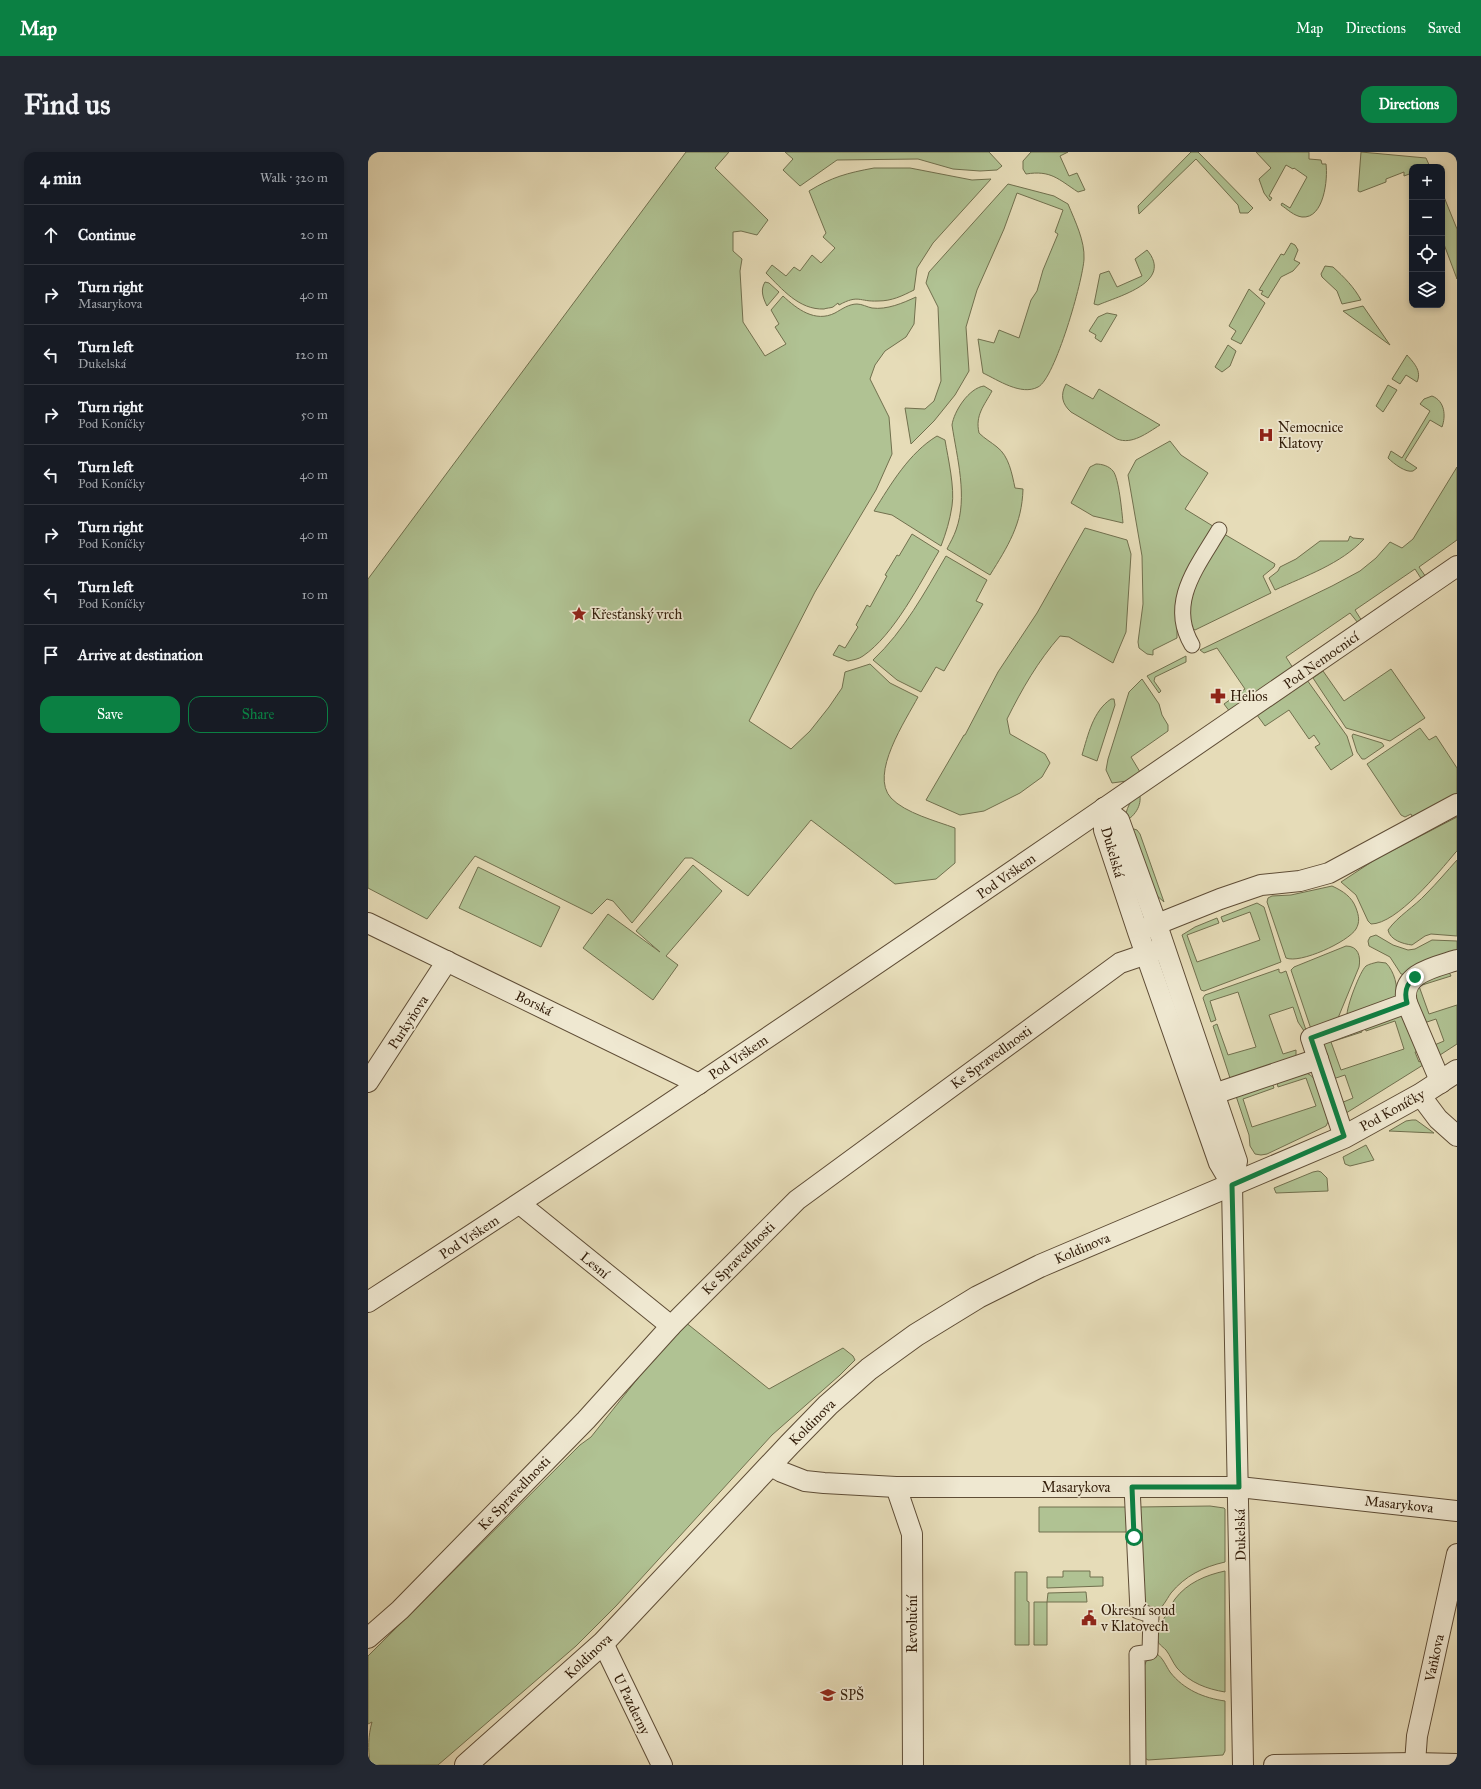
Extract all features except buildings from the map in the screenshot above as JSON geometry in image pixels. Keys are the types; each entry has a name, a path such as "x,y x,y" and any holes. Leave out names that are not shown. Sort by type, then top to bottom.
{"street":[{"path":"1192,645 1183,625 1182,607 1186,588 1219,530"},
{"name":"Pod Nemocnicí","path":"1104,808 1457,566"},
{"path":"1138,932 1220,899 1261,885 1300,881 1329,873 1457,804"},
{"name":"Dukelská","path":"1104,808 1120,820 1157,925 1155,951 1219,1163 1232,1185"},
{"name":"Dukelská","path":"1104,808 1104,830 1138,932 1155,951 1214,1094 1237,1162 1232,1185 1239,1487 1243,1765"},
{"name":"Pod Vrškem","path":"368,1302 520,1204 699,1084 1104,808"},
{"name":"Borská","path":"368,923 699,1084"},
{"name":"Ke Spravedlnosti","path":"368,1638 400,1610 581,1425 671,1326 797,1200 1120,963 1155,951"},
{"name":"Pod Koníčky","path":"1232,1185 1344,1136 1420,1095 1449,1077 1407,1003 1406,990 1411,980 1428,970 1457,960"},
{"name":"Purkyňova","path":"368,1082 447,961"},
{"name":"Pod Koníčky","path":"1344,1136 1311,1038 1407,1003"},
{"path":"1214,1094 1318,1059"},
{"path":"1420,1095 1438,1119 1457,1136"},
{"name":"Koldinova","path":"466,1765 603,1643 814,1419 858,1379 893,1351 942,1318 978,1297 1045,1264 1232,1185"},
{"name":"Lesní","path":"520,1204 671,1326"},
{"name":"Masarykova","path":"770,1465 782,1472 805,1481 896,1486 1239,1487 1457,1511"},
{"name":"Revoluční","path":"896,1486 912,1534 912,1765"},
{"path":"1132,1487 1138,1611 1150,1615 1151,1620 1150,1652 1137,1654 1138,1765"},
{"name":"Vaňkova","path":"1415,1763 1417,1736 1457,1554"},
{"name":"U Pazderny","path":"603,1643 662,1765"},
{"path":"1274,1765 1415,1763 1457,1764"}],"green space":[{"path":"686,152 729,152 715,168 768,220 757,235 741,231 733,232 733,251 742,259 740,271 743,322 765,356 786,344 775,327 779,324 771,310 783,296 800,310 820,316 828,316 854,304 861,304 872,308 883,308 900,304 916,297 914,324 906,337 885,351 875,365 870,379 889,417 892,454 876,490 815,592 749,721 791,749 810,731 829,707 842,688 845,672 870,664 890,683 918,697 892,747 884,775 885,788 891,798 904,808 921,816 955,828 955,863 936,879 895,884 811,820 748,896 692,858 685,858 632,923 613,901 607,899 592,914 475,856 427,919 368,888 368,579"},
{"path":"785,152 989,152 1002,166 997,170 980,171 953,169 918,159 837,160 800,186 783,170 793,159"},
{"path":"1031,152 1068,152 1060,156 1069,176 1077,173 1085,190 1078,192 1054,177 1042,173 1026,174 1023,169 1023,161"},
{"path":"1191,152 1198,152 1253,208 1248,213 1240,213 1238,205 1196,159 1139,214 1138,206"},
{"path":"1256,152 1309,152 1309,159 1321,160 1322,164 1326,164 1326,179 1323,197 1315,212 1309,216 1302,217 1293,214 1281,205 1282,203 1290,208 1307,177 1294,168 1293,169 1286,165 1269,196 1272,198 1270,201 1264,193 1259,179 1271,168"},
{"path":"1361,152 1426,158 1429,164 1409,164 1409,174 1404,176 1404,172 1386,179 1386,182 1360,192 1358,191"},
{"path":"874,168 910,168 972,180 991,179 933,243 917,268 914,290 888,300 872,301 855,299 839,305 838,303 833,307 824,309 807,306 799,302 785,292 766,273 772,265 786,276 794,267 800,271 812,255 821,263 835,248 823,237 826,233 809,191 840,176"},
{"path":"1008,184 1054,196 1068,204 1081,238 1084,259 1079,287 1060,349 1045,380 1038,387 1024,390 1010,386 983,373 978,339 994,343 999,330 1019,338 1031,300 1037,291 1043,270 1058,234 1055,232 1063,210 1017,193 1004,229 977,290 966,327 969,371 955,395 934,421 911,444 905,408 925,409 934,401 941,381 938,307 926,283 929,272"},
{"path":"1445,199 1457,229 1457,279 1445,247"},
{"path":"1291,243 1295,245 1298,250 1294,260 1300,263 1293,271 1281,277 1268,298 1261,294 1263,291 1259,290 1281,254 1284,255"},
{"path":"1147,250 1154,261 1154,271 1149,279 1130,292 1098,305 1094,304 1100,274 1109,271 1117,287 1142,276 1135,259"},
{"path":"1325,266 1333,267 1345,278 1361,300 1342,304 1337,291 1322,277 1321,274"},
{"path":"765,282 769,283 779,292 767,306 763,294 763,285"},
{"path":"1249,289 1265,303 1241,344 1231,339 1236,331 1229,326"},
{"path":"1363,306 1390,345 1343,311"},
{"path":"1107,313 1117,315 1101,342 1095,338 1096,335 1089,331 1098,317"},
{"path":"1228,345 1236,351 1230,366 1222,372 1215,367"},
{"path":"1407,355 1416,367 1419,374 1417,382 1406,375 1400,384 1392,379"},
{"path":"1066,384 1093,399 1099,389 1160,425 1145,435 1134,439 1117,439 1068,409 1063,399 1063,392"},
{"path":"1388,385 1397,390 1383,412 1376,406"},
{"path":"984,386 992,391 979,416 979,433 1001,451 1007,460 1015,488 1023,489 1022,502 1017,524 1003,554 990,575 947,549 956,530 961,504 959,464 952,425 953,419 963,401 973,391"},
{"path":"1432,396 1440,401 1442,405 1444,418 1442,427 1430,420 1405,460 1417,468 1413,471 1407,471 1388,458 1391,451 1402,458 1430,411 1420,404 1424,399"},
{"path":"937,436 945,440 953,491 950,516 941,546 892,515 874,511 909,460"},
{"path":"1170,441 1181,455 1208,473 1185,509 1216,528 1177,613 1177,638 1153,650 1153,655 1147,654 1139,648 1138,642 1143,604 1142,556 1128,475 1136,460"},
{"path":"1096,464 1103,465 1111,469 1115,475 1120,496 1123,523 1093,516 1071,503 1090,467"},
{"path":"1457,467 1457,540 1419,567 1426,577 1422,580 1415,569 1355,610 1362,621 1358,623 1350,613 1286,657 1293,668 1230,712 1224,704 1245,689 1217,648 1204,653 1200,650 1360,571 1376,558 1390,542 1402,548 1413,539"},
{"path":"1085,528 1127,540 1131,554 1126,632 1113,663 1069,637 1060,636 1031,676 1007,719 1010,734 1045,754 1050,763 1042,777 1020,793 984,811 960,815 926,800 965,735 998,672 1037,613"},
{"path":"912,534 939,551 906,608 885,635 863,656 858,659 848,661 833,655 839,645 845,648 858,627 856,625 867,605 870,607 887,576 885,575 897,555 899,556"},
{"path":"1224,534 1275,564 1274,567 1263,576 1271,593 1195,630 1190,627 1187,611 1191,590"},
{"path":"1350,536 1353,538 1364,539 1345,556 1322,569 1275,590 1269,578 1278,571 1280,567 1296,559 1320,541 1348,541"},
{"path":"946,556 987,580 976,601 983,604 944,671 936,667 921,692 897,680 873,660 895,637 922,597"},
{"path":"1186,656 1186,662 1155,677 1154,681 1161,691 1159,693 1147,676"},
{"path":"1391,669 1425,718 1390,741 1346,728 1313,678 1323,671 1344,701"},
{"path":"1142,679 1159,704 1162,715 1168,725 1168,731 1131,757 1140,772 1127,781 1112,783 1106,770 1108,759 1129,692"},
{"path":"1307,680 1347,736 1353,755 1331,770 1315,747 1320,744 1314,735 1309,739 1289,710 1265,726 1257,715"},
{"path":"1111,699 1114,699 1115,705 1097,761 1082,755 1095,717"},
{"path":"1420,728 1429,740 1436,736 1457,768 1457,795 1413,818 1411,814 1405,817 1401,815 1367,764"},
{"path":"1353,734 1382,743 1384,746 1365,759 1362,759 1357,752 1352,736"},
{"path":"1139,792 1140,800 1138,809 1129,819 1125,821 1126,812 1129,805"},
{"path":"1457,817 1457,851 1417,896 1405,907 1393,916 1381,922 1371,924 1368,921 1356,895 1341,882 1376,859"},
{"path":"1134,829 1140,834 1164,902 1155,894 1126,831"},
{"path":"1457,860 1457,936 1431,934 1425,936 1412,945 1405,944 1394,939 1388,930 1434,886"},
{"path":"693,865 722,891 666,956 678,965 653,1000 583,948 608,914 660,952 636,931"},
{"path":"478,867 560,907 541,947 459,908"},
{"path":"1332,886 1347,895 1354,904 1359,919 1356,929 1344,940 1323,951 1302,958 1286,958 1267,902 1268,898 1272,896 1291,895"},
{"path":"1257,903 1264,907 1281,962 1204,991 1201,990 1182,935 1195,927 1217,918 1219,923 1187,935 1197,962 1260,940 1250,912 1223,922 1221,917"},
{"path":"1376,935 1393,945 1408,950 1415,949 1432,940 1457,941 1457,955 1407,975 1401,974 1390,957 1369,946 1368,941 1370,937"},
{"path":"1346,946 1350,946 1358,952 1360,959 1359,967 1338,1018 1312,1032 1291,970 1294,967"},
{"path":"1378,962 1386,963 1391,970 1396,984 1395,998 1347,1016 1351,998 1363,969 1367,965"},
{"path":"1447,968 1451,976 1419,986 1429,1014 1457,1005 1457,1044 1440,1055 1432,1046 1444,1041 1436,1019 1424,1023 1412,988"},
{"path":"1279,969 1279,972 1281,973 1286,971 1307,1033 1306,1034 1298,1022 1293,1007 1269,1015 1283,1054 1296,1050 1296,1057 1230,1078 1213,1026 1217,1024 1228,1055 1256,1047 1238,992 1210,1001 1216,1020 1211,1022 1203,998 1205,995"},
{"path":"1402,1015 1419,1051 1415,1052 1419,1062 1422,1060 1423,1065 1343,1115 1341,1103 1353,1098 1345,1075 1333,1079 1322,1048 1325,1041 1360,1025 1362,1032 1331,1042 1341,1070 1404,1049 1395,1021 1366,1031 1364,1023"},
{"path":"1304,1072 1315,1079 1322,1091 1330,1118 1326,1126 1267,1154 1255,1154 1250,1146 1249,1135 1235,1093 1271,1080 1274,1088 1243,1099 1252,1127 1316,1106 1306,1078 1278,1087 1276,1078"},
{"path":"1416,1120 1434,1133 1389,1131 1406,1121"},
{"path":"1366,1145 1374,1160 1350,1166 1345,1164 1343,1157"},
{"path":"1318,1171 1327,1178 1328,1191 1276,1193 1274,1188"},
{"path":"685,1322 769,1389 843,1348 853,1356 855,1360 772,1435 616,1606 576,1646 438,1765 369,1765 369,1737 372,1722 368,1724 368,1656 580,1445 591,1437 674,1333"},
{"path":"1210,1506 1225,1509 1225,1562 1209,1567 1188,1577 1176,1587 1162,1606 1155,1612 1144,1605 1139,1507"},
{"path":"1039,1507 1129,1507 1128,1532 1039,1532"},
{"path":"1063,1571 1090,1571 1090,1577 1103,1577 1103,1586 1047,1588 1047,1577 1063,1577"},
{"path":"1225,1571 1225,1692 1212,1689 1187,1678 1176,1666 1166,1650 1158,1642 1157,1629 1174,1601 1185,1588 1197,1580"},
{"path":"1015,1572 1027,1572 1029,1645 1015,1645"},
{"path":"1086,1592 1087,1602 1047,1602 1048,1593"},
{"path":"1034,1602 1047,1602 1047,1645 1034,1645"},
{"path":"1157,1654 1163,1660 1170,1672 1182,1684 1202,1695 1225,1701 1225,1751 1223,1755 1148,1760 1143,1757 1143,1671 1147,1660 1151,1656"}],"place":[{"name":"Nemocnice Klatovy","path":"1266,435"},
{"name":"Křesťanský vrch","path":"579,614"},
{"name":"Helios","path":"1218,696"},
{"name":"Okresní soud v Klatovech","path":"1089,1618"},
{"name":"SPŠ","path":"828,1695"}],"route":[{"path":"1134,1537 1132,1487 1239,1487 1232,1185 1344,1136 1311,1038 1407,1003 1405,996 1406,990 1411,980 1415,977"}]}
